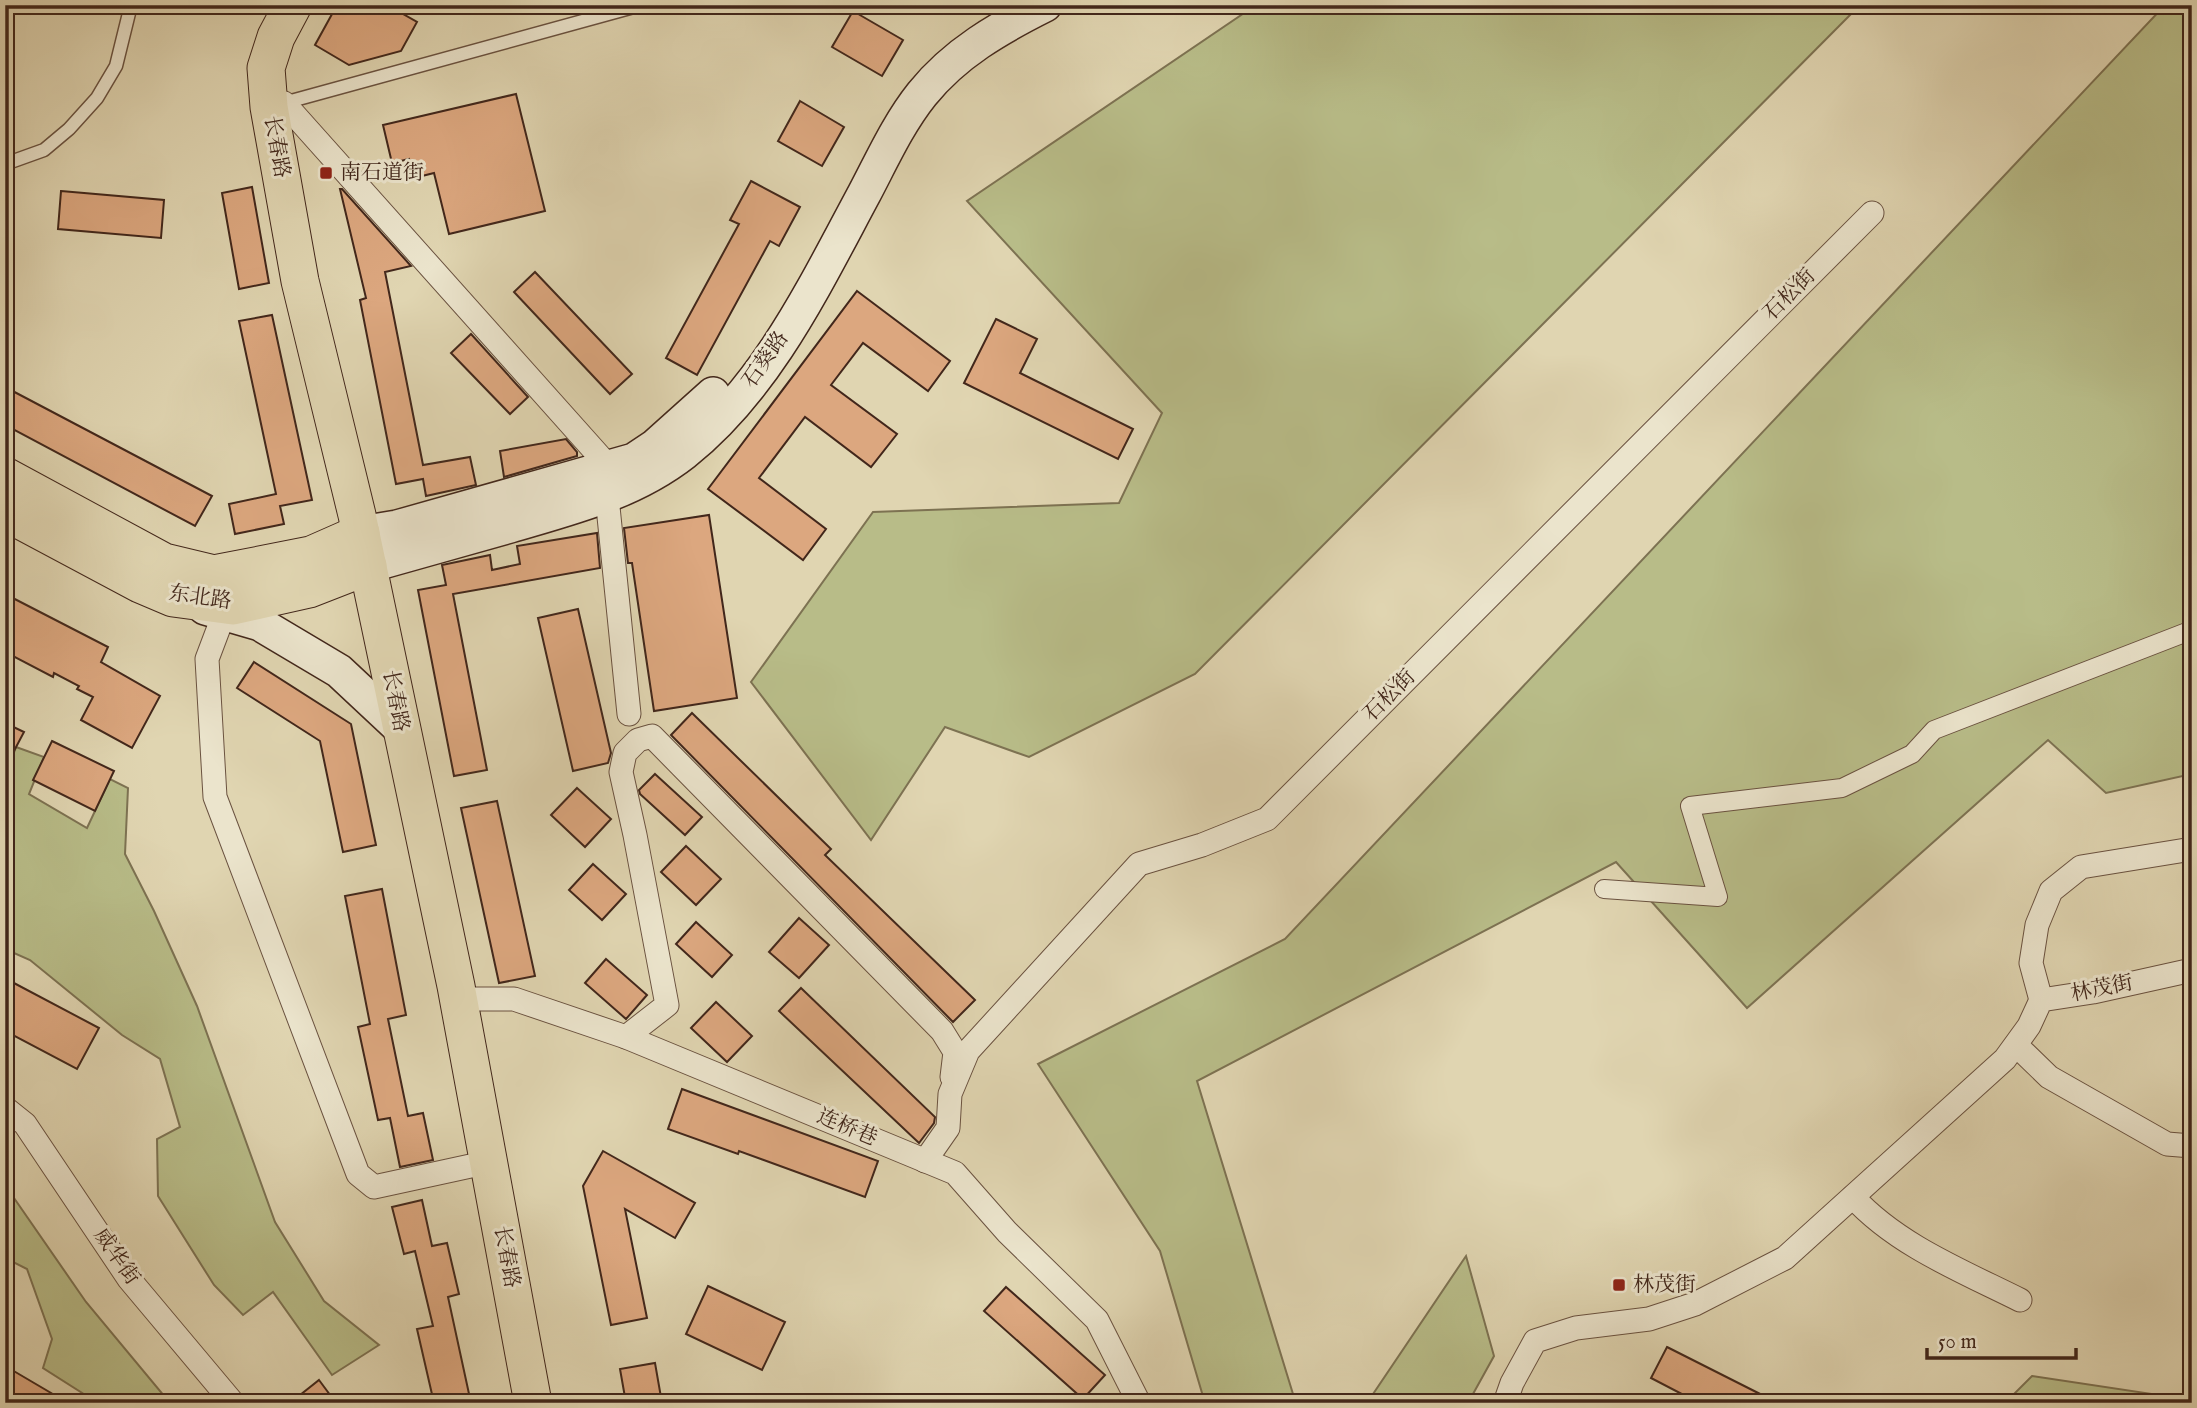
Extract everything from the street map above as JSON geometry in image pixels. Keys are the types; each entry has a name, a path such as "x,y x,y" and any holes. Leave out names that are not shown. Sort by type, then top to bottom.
{"main road":[{"name":"长春路","path":"293,5 276,37 266,68 277,105 300,281 364,550 458,999 533,1403"},
{"name":"石葵路","path":"608,483 655,446 719,388 747,357 807,258 888,108 910,79 939,49 1008,5"},
{"name":"石葵路","path":"364,550 397,527 651,474 684,453 743,394 767,364 826,266 904,120 923,93 947,67 977,42 1045,5"},
{"name":"东北路","path":"5,476 164,562 214,574 311,555 364,550"},
{"name":"东北路","path":"5,512 141,584 173,598 233,606 309,589 364,550"},
{"path":"173,598 260,624 339,671 401,729"}],"street":[{"path":"277,105 608,483 629,714"},
{"name":"石松街","path":"925,1161 948,1128 950,1094 968,1051 1139,864 1202,845 1267,819 1872,213"},
{"path":"224,614 207,659 215,797 358,1174 374,1187 489,1162"},
{"path":"1604,890 1718,897 1690,806 1842,788 1912,754 1934,730 2192,630"},
{"path":"626,1037 667,1005 621,772 625,752 638,740 652,736 942,1031 955,1052 950,1094"},
{"path":"2041,1000 2031,963 2037,925 2051,891 2081,867 2192,849"},
{"name":"林茂街","path":"1505,1403 1512,1383 1535,1341 1576,1328 1649,1319 1695,1304 1785,1258 2005,1059 2029,1026 2041,1000 2093,992 2192,970"},
{"name":"连桥巷","path":"458,999 514,999 626,1037 955,1173 1007,1232 1097,1320 1139,1403"},
{"path":"2016,1045 2060,1084 2167,1144 2192,1146"},
{"name":"威华街","path":"5,1108 24,1124 130,1279 233,1403"},
{"path":"1853,1197 1873,1219 1933,1256 2020,1300"}],"lane":[{"path":"5,164 44,150 69,130 97,98 116,66 131,5"},
{"path":"277,105 641,5"}],"green space":[{"path":"1256,5 1860,5 1195,674 1029,757 945,727 871,840 751,682 873,512 1119,503 1162,413 967,201"},
{"path":"2165,5 2192,5 2192,774 2106,793 2048,740 1747,1008 1616,862 1197,1081 1293,1394 1325,1403 1205,1403 1160,1251 1038,1064 1285,939"},
{"path":"16,747 44,757 29,794 87,828 110,779 128,788 125,854 197,1006 275,1222 324,1301 379,1345 332,1375 273,1292 243,1315 214,1285 158,1196 157,1139 180,1127 160,1059 122,1035 30,960 5,949 5,778"},
{"path":"5,1185 86,1302 170,1403 98,1403 43,1368 52,1339 27,1269 5,1258"},
{"path":"1466,1256 1494,1356 1468,1403 1367,1403"},
{"path":"2032,1376 2192,1400 2192,1403 2005,1403"}],"building":[{"path":"337,5 387,5 417,22 401,51 349,65 315,45"},
{"path":"853,11 903,40 882,76 832,47"},
{"path":"516,94 545,211 449,234 434,173 414,178 409,159 392,163 383,125"},
{"path":"800,101 844,127 822,166 778,141"},
{"path":"751,181 800,207 779,246 770,241 697,375 666,358 739,224 730,220"},
{"path":"252,187 269,283 239,289 222,193"},
{"path":"340,189 411,266 385,272 423,465 470,457 476,485 426,496 423,479 396,484 360,300 366,298"},
{"path":"61,191 164,200 161,238 58,229"},
{"path":"535,272 632,374 610,394 514,292"},
{"path":"857,291 950,361 928,391 863,343 831,385 897,434 871,467 805,417 759,478 826,529 803,560 708,489"},
{"path":"272,315 312,500 280,506 284,524 235,534 229,504 276,494 239,321"},
{"path":"996,319 1037,339 1020,373 1133,429 1118,459 964,383"},
{"path":"471,334 528,397 510,414 451,353"},
{"path":"5,387 212,496 195,526 5,425"},
{"path":"566,439 577,452 577,456 504,477 500,451"},
{"path":"709,515 737,698 654,711 632,563 628,563 624,528"},
{"path":"597,533 600,568 453,594 487,770 454,776 418,590 446,585 442,565 490,555 492,570 520,564 517,546"},
{"path":"5,594 108,647 101,662 160,696 132,748 81,720 93,697 77,689 79,686 54,673 53,677 5,652"},
{"path":"578,609 611,753 608,763 573,771 538,618"},
{"path":"254,662 351,724 376,845 343,852 320,741 237,688"},
{"path":"692,713 831,849 825,855 975,1000 953,1022 671,735"},
{"path":"5,723 24,732 5,768"},
{"path":"52,741 114,771 95,811 33,780"},
{"path":"655,774 702,817 685,835 640,794 639,790"},
{"path":"577,788 611,819 585,847 551,815"},
{"path":"497,801 535,976 499,983 461,808"},
{"path":"686,846 721,879 696,905 661,872"},
{"path":"593,864 626,894 602,920 569,890"},
{"path":"382,889 406,1015 388,1019 408,1116 423,1113 433,1160 400,1167 390,1118 378,1120 358,1027 370,1024 345,896"},
{"path":"799,918 829,945 799,978 769,952"},
{"path":"696,922 732,955 712,977 676,944"},
{"path":"606,959 647,995 626,1019 585,983"},
{"path":"12,982 99,1028 77,1069 5,1031 5,996"},
{"path":"801,988 935,1117 934,1123 919,1143 779,1011"},
{"path":"716,1002 752,1036 727,1062 691,1028"},
{"path":"682,1089 878,1161 865,1197 739,1151 738,1154 668,1129"},
{"path":"603,1151 695,1203 675,1238 625,1209 647,1318 611,1325 583,1186"},
{"path":"422,1200 432,1246 447,1243 459,1294 448,1297 471,1403 434,1403 417,1329 433,1326 415,1251 404,1254 392,1207"},
{"path":"708,1286 785,1322 762,1370 686,1334"},
{"path":"1006,1287 1105,1375 1083,1399 984,1311"},
{"path":"1667,1347 1778,1403 1699,1403 1651,1378"},
{"path":"655,1363 662,1403 626,1403 620,1369"},
{"path":"12,1370 68,1403 5,1403 5,1382"},
{"path":"319,1380 336,1403 290,1403"}],"place":[{"name":"南石道街","path":"326,173"},
{"name":"林茂街","path":"1619,1285"}]}
